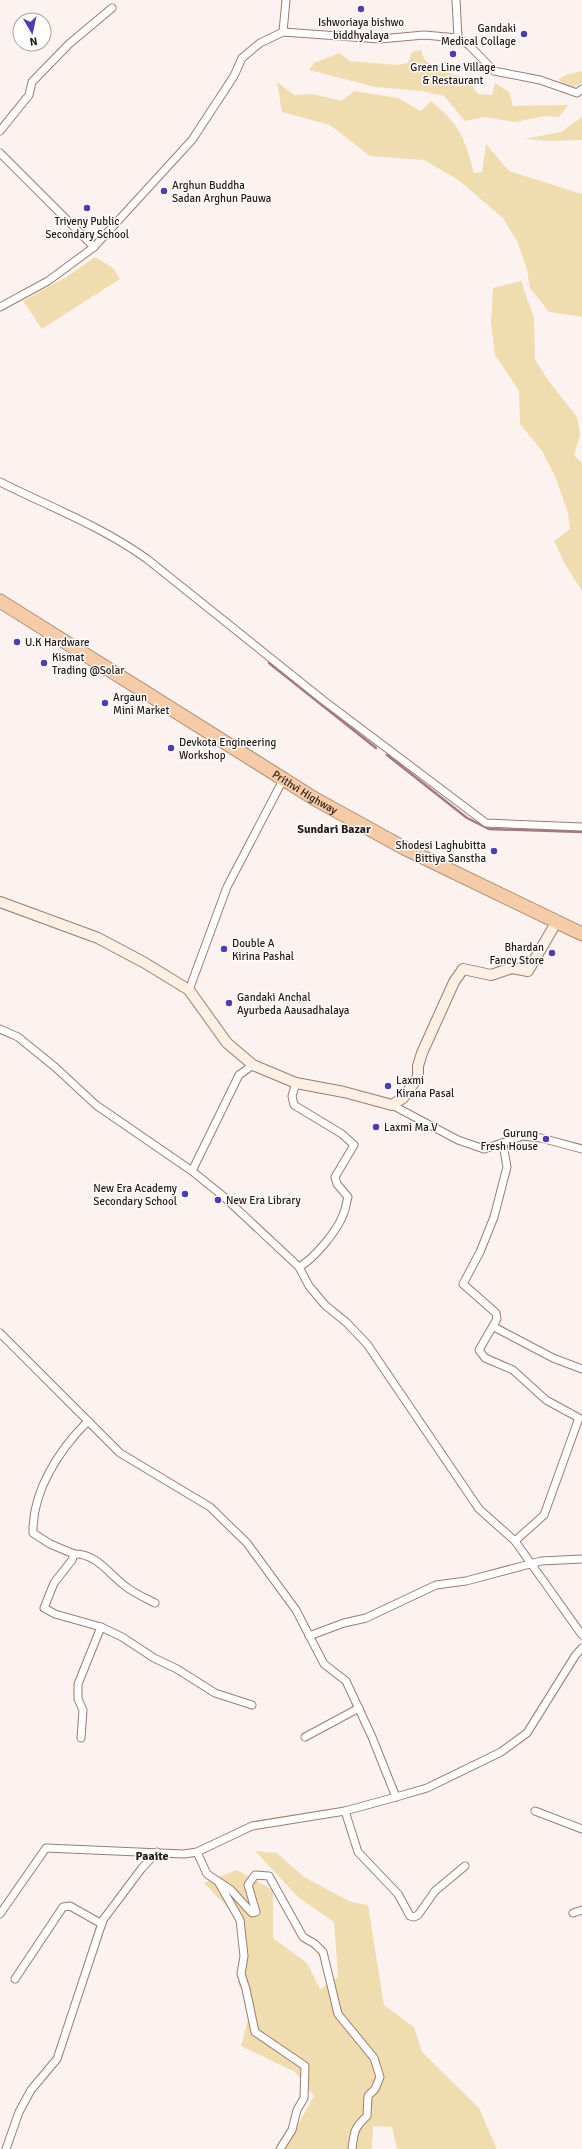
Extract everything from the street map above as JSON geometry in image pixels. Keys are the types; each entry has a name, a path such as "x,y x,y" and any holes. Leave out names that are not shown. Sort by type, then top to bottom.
{"highway":[{"name":"Prithvi Highway","path":"0,601 284,778 315,799 404,848 582,934"}],"main road":[{"path":"0,902 98,938 145,963 189,990 228,1043 253,1064 296,1083 344,1092 392,1105 403,1098 418,1077 418,1066 422,1053 454,982 463,969 491,975 512,968 528,971 557,921"}],"street":[{"path":"283,32 286,0"},
{"path":"456,0 458,38"},
{"path":"0,131 29,95 32,82 63,53 69,44 112,8"},
{"path":"0,307 48,281 94,247 192,140 234,76 242,58 260,43 283,32 380,39 424,35 458,38 470,45 494,71 540,80 577,93 582,89"},
{"path":"0,153 94,247"},
{"path":"0,482 121,540 147,559 323,700 486,823 582,828"},
{"path":"189,990 227,887 284,778"},
{"path":"0,1030 18,1037 55,1067 96,1105 192,1171 223,1196 299,1266 309,1286 325,1305 347,1322 368,1344 479,1509 514,1541 582,1635"},
{"path":"192,1171 239,1075 253,1064"},
{"path":"296,1083 292,1096 294,1105 342,1134 354,1145 335,1177 337,1184 348,1196 343,1216 336,1229 308,1262 299,1266"},
{"path":"392,1105 458,1140 484,1149 503,1144 523,1136 541,1138 582,1149"},
{"path":"503,1144 507,1167 494,1217 480,1252 463,1284 496,1313 497,1319 494,1327 479,1350 485,1358 513,1370 546,1400 579,1418 544,1515 514,1541"},
{"path":"494,1327 553,1358 582,1369"},
{"path":"0,1334 120,1453 210,1508 247,1543 296,1610 324,1664 346,1681 359,1708 396,1797"},
{"path":"88,1421 58,1456 45,1481 32,1516 33,1533 50,1544 74,1554 81,1554 93,1558 126,1587 155,1603"},
{"path":"74,1554 72,1560 54,1583 44,1608 55,1614 101,1627 122,1637 154,1658 177,1669 215,1693 252,1705"},
{"path":"309,1636 344,1623 366,1618 436,1585 466,1581 541,1561 582,1559"},
{"path":"81,1738 83,1710 78,1699 78,1684 101,1627"},
{"path":"0,1914 46,1848 157,1852 178,1855 197,1852 252,1826 346,1811 426,1788 501,1752 528,1733 575,1656 582,1648"},
{"path":"305,1737 359,1708"},
{"path":"346,1811 358,1852 398,1894 410,1916 414,1917 418,1914 435,1891 465,1866"},
{"path":"535,1811 582,1828"},
{"path":"6,2149 19,2112 31,2090 57,2059 102,1924 125,1889 157,1852"},
{"path":"197,1852 208,1874 217,1882 232,1890 252,1913 256,1912 248,1885 255,1875 269,1876 303,1936 315,1944 323,1952 329,1971 338,2014 374,2058 380,2076 375,2089 368,2096 367,2116 356,2126 352,2149"},
{"path":"217,1882 240,1920 244,1956 241,1974 246,1989 254,2032 305,2066 304,2098 297,2110 292,2130 280,2149"},
{"path":"15,1980 63,1907 70,1906 102,1924"},
{"path":"573,1913 582,1910"}],"shaded area":[{"path":"421,50 424,59 436,70 447,71 454,75 466,77 478,94 492,95 495,83 509,92 513,106 568,105 559,117 545,116 515,122 484,117 465,121 444,96 422,91 375,87 309,70 314,63 339,53 350,61 397,65 408,63 412,52"},
{"path":"582,71 582,82 575,87 563,85 559,79 566,75"},
{"path":"277,82 294,95 313,94 342,101 354,91 398,98 421,111 431,101 449,118 460,133 474,173 482,172 486,144 509,171 582,194 582,317 549,312 530,288 527,270 518,243 503,218 457,179 424,160 370,156 330,125 282,112"},
{"path":"582,117 582,140 550,141 524,139 561,132"},
{"path":"95,257 113,268 120,279 42,329 23,301 65,278"},
{"path":"521,281 534,318 535,359 548,380 577,417 580,435 574,455 582,463 582,591 566,566 554,541 570,529 568,513 555,476 542,451 520,424 519,391 495,355 491,323 493,288"},
{"path":"255,1851 277,1853 304,1877 351,1902 368,1905 384,2005 414,2027 422,2052 479,2108 497,2149 397,2149 392,2127 373,2126 372,2149 284,2149 314,2096 295,2072 241,2046 252,2004 238,1984 243,1944 234,1914 204,1883 237,1870 273,1890 273,1938 307,1963 320,1989 338,1977 334,1922 299,1898"}],"waterway":[{"path":"269,663 376,748"},
{"path":"387,755 467,818 489,829 582,832"}],"place":[{"name":"Ishworiaya bishwo biddhyalaya","path":"361,9"},
{"name":"Gandaki Medical Collage","path":"524,34"},
{"name":"Green Line Village & Restaurant","path":"453,54"},
{"name":"Arghun Buddha Sadan Arghun Pauwa","path":"164,191"},
{"name":"Triveny Public Secondary School","path":"87,208"},
{"name":"U.K Hardware","path":"17,642"},
{"name":"Kismat Trading @Solar","path":"44,663"},
{"name":"Argaun Mini Market","path":"105,703"},
{"name":"Devkota Engineering Workshop","path":"171,748"},
{"name":"Shodesi Laghubitta Bittiya Sanstha","path":"494,851"},
{"name":"Double A Kirina Pashal","path":"224,949"},
{"name":"Bhardan Fancy Store","path":"552,953"},
{"name":"Gandaki Anchal Ayurbeda Aausadhalaya","path":"229,1003"},
{"name":"Laxmi Kirana Pasal","path":"388,1086"},
{"name":"Laxmi Ma V","path":"376,1127"},
{"name":"Gurung Fresh House","path":"546,1139"},
{"name":"New Era Academy Secondary School","path":"185,1194"},
{"name":"New Era Library","path":"218,1200"}],"district":[{"name":"Sundari Bazar","path":"334,829"},
{"name":"Paaite","path":"152,1856"}]}
